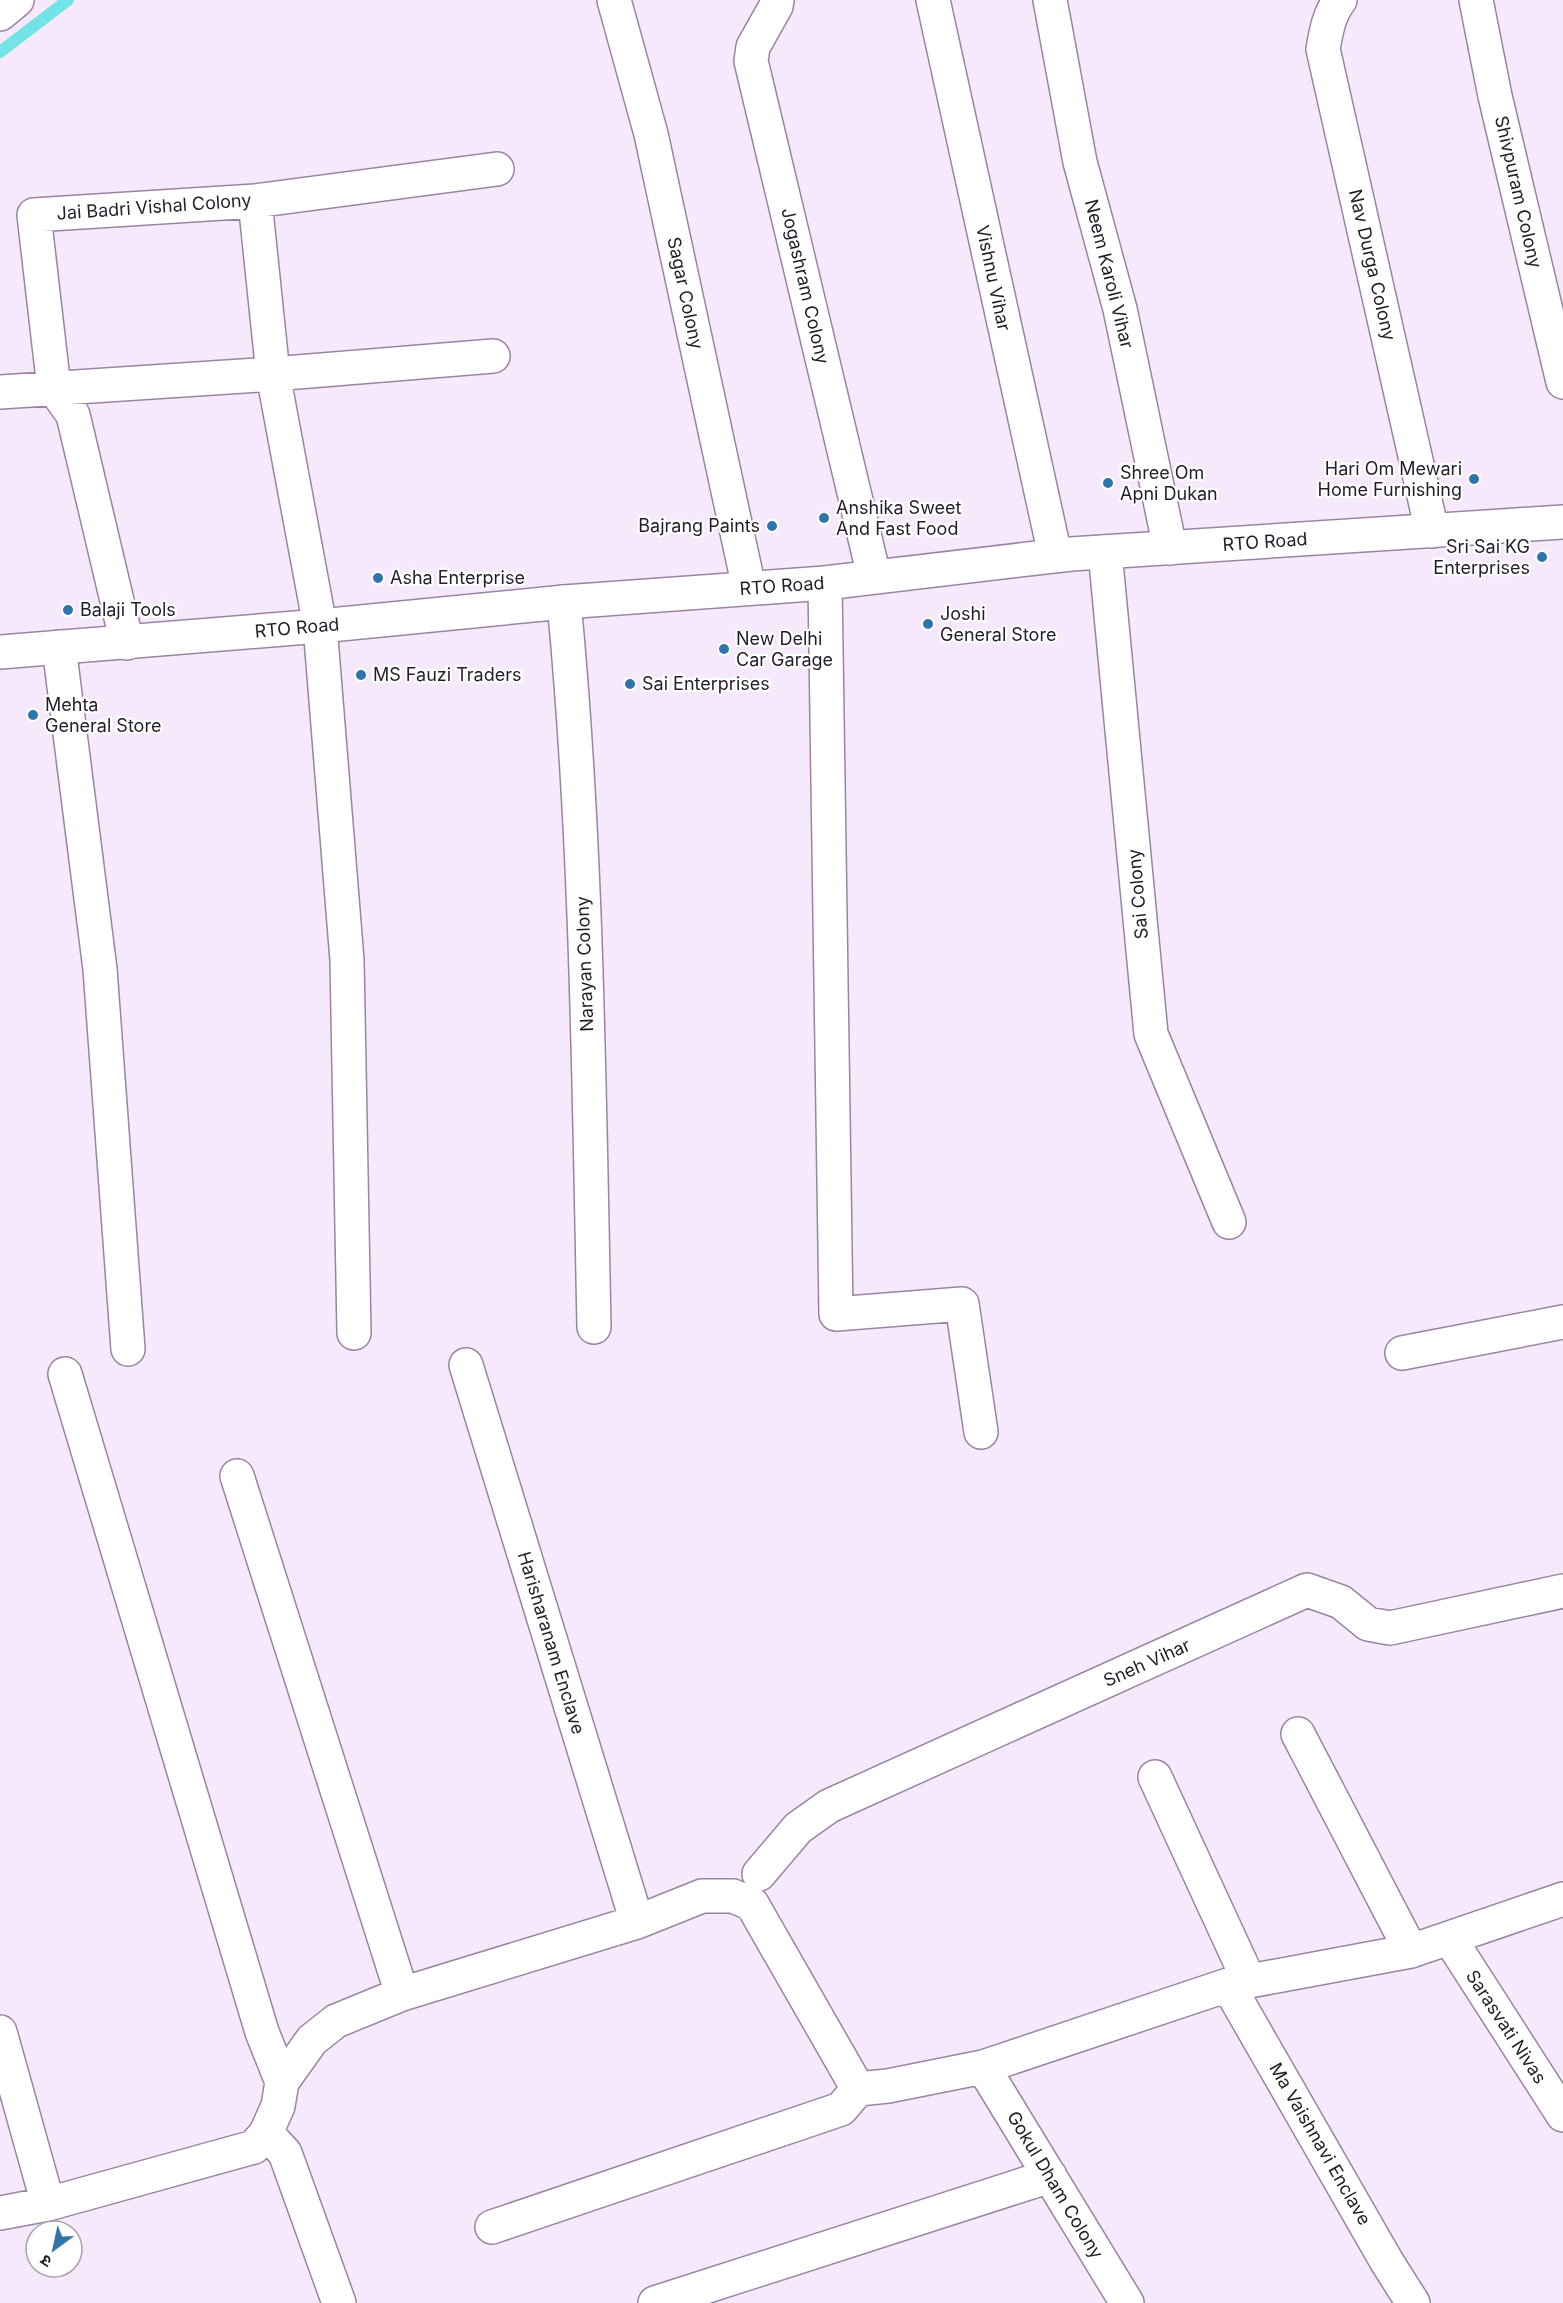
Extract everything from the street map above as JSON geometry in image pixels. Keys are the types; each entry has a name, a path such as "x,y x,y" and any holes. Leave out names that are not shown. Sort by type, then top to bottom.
{"street":[{"path":"0,14 17,0"},
{"name":"Sagar Colony","path":"614,0 651,134 749,588"},
{"name":"Jogashram Colony","path":"777,0 776,6 753,47 752,61 874,576"},
{"name":"Vishnu Vihar","path":"933,0 1054,555"},
{"name":"Neem Karoli Vihar","path":"1050,0 1080,162 1120,309 1170,548"},
{"name":"Nav Durga Colony","path":"1340,0 1335,6 1328,25 1323,49 1432,531"},
{"name":"Shivpuram Colony","path":"1476,0 1495,96 1563,382"},
{"name":"Jai Badri Vishal Colony","path":"127,643 73,415 54,388 34,215 255,201 497,169"},
{"path":"255,201 273,374 320,626 347,960 354,1332"},
{"path":"0,393 493,356"},
{"name":"RTO Road","path":"0,652 320,626 564,602 825,583 1054,555 1563,522"},
{"name":"Sai Colony","path":"1106,552 1151,1034 1228,1222"},
{"path":"825,583 836,1314 962,1304 981,1432"},
{"name":"Narayan Colony","path":"564,602 570,665 586,955 594,1327"},
{"path":"59,647 100,969 128,1348"},
{"path":"1402,1353 1563,1322"},
{"name":"Harisharanam Enclave","path":"466,1365 637,1922"},
{"path":"65,1374 262,2032 282,2082"},
{"path":"237,1476 402,1994"},
{"name":"Sneh Vihar","path":"759,1874 798,1828 828,1806 1307,1590 1341,1602 1368,1624 1390,1628 1563,1591"},
{"path":"1298,1734 1411,1951"},
{"name":"Ma Vaishnavi Enclave","path":"1155,1777 1238,1983 1387,2262 1413,2303"},
{"path":"0,2213 48,2204 254,2147 266,2133 278,2106 282,2082 312,2040 336,2021 402,1994 637,1922 702,1896 733,1896 752,1904 858,2089"},
{"path":"492,2227 841,2109 858,2089 888,2086 983,2067 1238,1983 1411,1951 1563,1899"},
{"name":"Sarasvati Nivas","path":"1450,1939 1563,2115"},
{"path":"0,2032 48,2204"},
{"name":"Gokul Dham Colony","path":"983,2067 1127,2303"},
{"path":"266,2133 285,2154 339,2303"},
{"path":"655,2303 1050,2176"}],"waterway":[{"path":"0,52 68,0"}],"place":[{"name":"Hari Om Mewari Home Furnishing","path":"1474,479"},
{"name":"Shree Om Apni Dukan","path":"1108,483"},
{"name":"Anshika Sweet And Fast Food","path":"824,518"},
{"name":"Bajrang Paints","path":"772,526"},
{"name":"Sri Sai KG Enterprises","path":"1542,557"},
{"name":"Asha Enterprise","path":"378,578"},
{"name":"Balaji Tools","path":"68,610"},
{"name":"Joshi General Store","path":"928,624"},
{"name":"New Delhi Car Garage","path":"724,649"},
{"name":"MS Fauzi Traders","path":"361,675"},
{"name":"Sai Enterprises","path":"630,684"},
{"name":"Mehta General Store","path":"33,715"}]}
